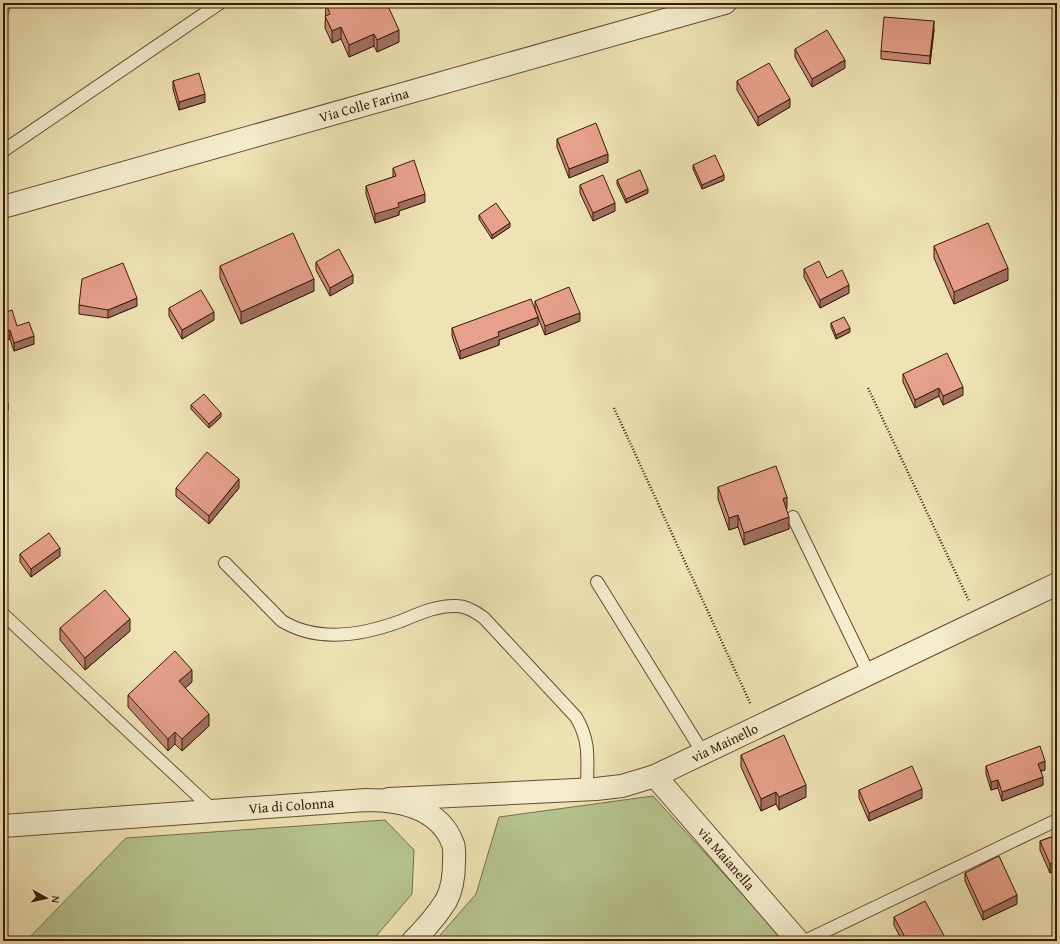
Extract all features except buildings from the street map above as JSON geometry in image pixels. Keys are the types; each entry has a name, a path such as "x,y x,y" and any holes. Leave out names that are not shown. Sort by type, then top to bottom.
{"street":[{"name":"Via Colle Farina","path":"3,207 725,3"},
{"name":"via Mainello","path":"366,800 586,789 622,786 655,776 1057,584"},
{"name":"via Maianella","path":"655,776 798,941"},
{"name":"Via di Colonna","path":"3,826 366,800 384,800 421,809 434,818 448,834 454,845 454,878 447,900 423,932 413,941"}],"lane":[{"path":"3,151 220,3"},
{"path":"793,516 869,674"},
{"path":"225,563 282,621 293,628 310,632 328,635 362,632 392,624 441,607 458,606 473,610 484,618 576,717 583,728 586,740 586,789"},
{"path":"597,582 703,753"},
{"path":"3,614 214,811"},
{"path":"805,941 1057,820"}],"path":[{"path":"868,388 979,621"},
{"path":"614,408 761,725"}],"green space":[{"path":"3,3 12,3 3,28"},
{"path":"653,796 785,941 435,941 476,894 499,817"},
{"path":"385,820 414,850 412,894 372,941 26,941 126,838"}]}
